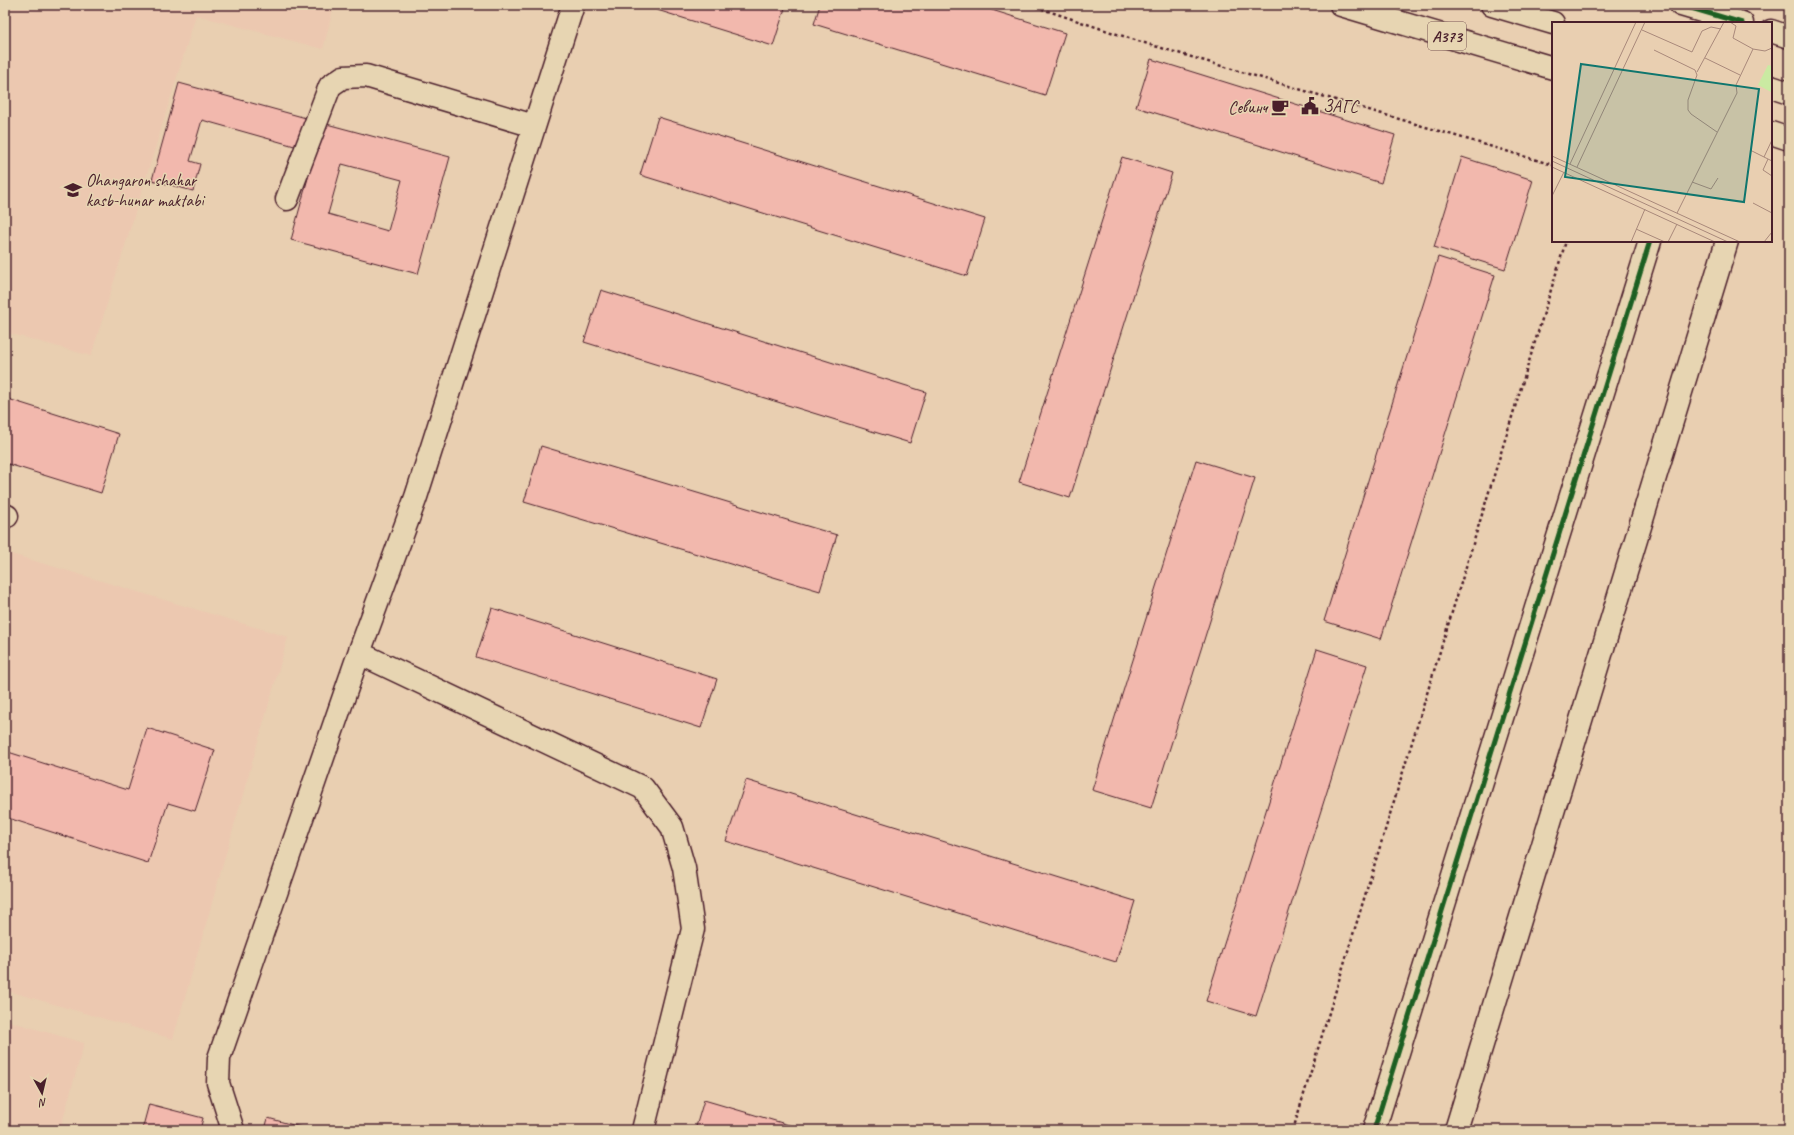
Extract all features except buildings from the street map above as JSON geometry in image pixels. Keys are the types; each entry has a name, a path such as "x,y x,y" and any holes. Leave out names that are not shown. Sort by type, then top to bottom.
{"main road":[{"path":"233,1130 218,1083 219,1058 359,653 416,497 573,5"},
{"name":"A373","path":"1341,5 1552,68"},
{"path":"1492,5 1552,23"},
{"path":"1681,5 1739,22"},
{"path":"1772,32 1789,37"},
{"path":"287,199 330,86 343,77 366,76 534,126"},
{"path":"1772,87 1789,93"},
{"path":"1772,134 1789,139"},
{"path":"1374,1130 1650,242"},
{"path":"1456,1130 1727,242"},
{"path":"359,653 512,727 596,764 643,788 672,828 684,868 693,929 644,1130"}],"path":[{"path":"1030,5 1145,43 1552,165"},
{"path":"1293,1130 1566,242"}],"shaded area":[{"name":"Ohangaron shahar kasb-hunar maktabi","path":"5,5 334,5 323,49 196,15 91,356 5,332"},
{"path":"5,552 288,637 173,1039 5,990"},
{"path":"5,1020 84,1043 60,1130 5,1130"}],"cycle path":[{"path":"1681,5 1739,22"},
{"path":"1374,1130 1650,242"}],"place":[{"name":"ЗАГС","path":"1310,106"},
{"name":"Севинч","path":"1280,107"},
{"name":"Ohangaron shahar kasb-hunar maktabi","path":"73,190"}]}
